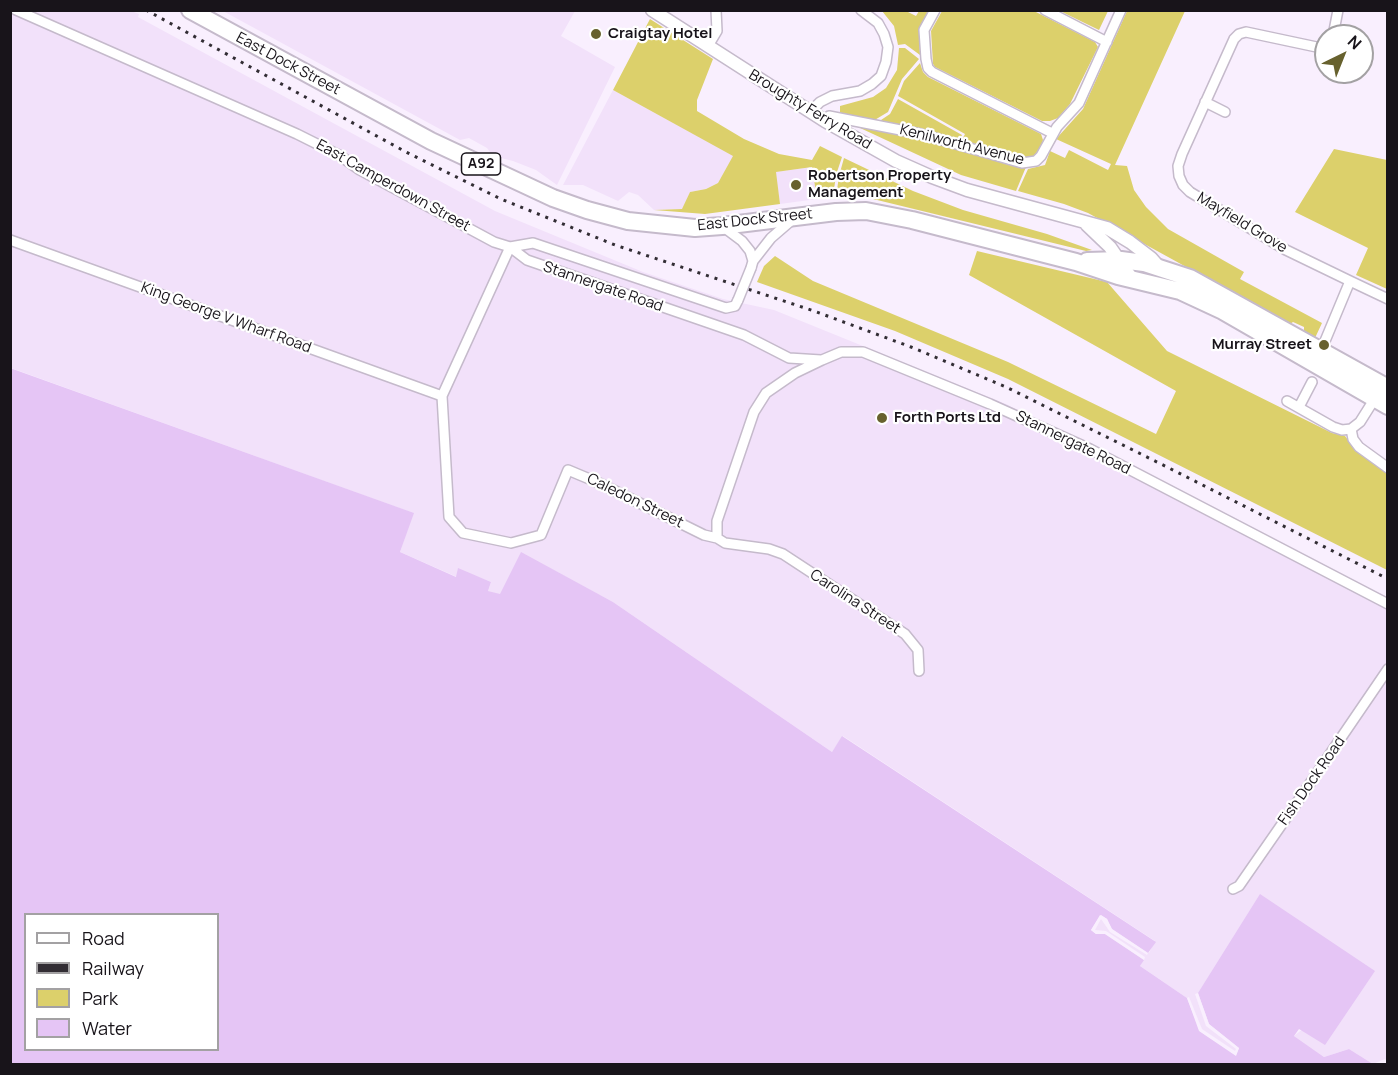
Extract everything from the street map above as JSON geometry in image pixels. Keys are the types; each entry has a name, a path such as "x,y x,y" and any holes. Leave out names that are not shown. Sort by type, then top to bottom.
{"highway":[{"name":"East Dock Street","path":"200,13 431,141 553,198 586,210 657,225 695,228 798,215 866,212 912,220 1076,262 1132,279"},
{"name":"East Dock Street","path":"1076,262 1120,260"},
{"name":"Broughty Ferry Road","path":"1120,260 1158,266 1190,278 1383,394"},
{"name":"A92","path":"1132,279 1180,291 1203,301 1383,394"}],"street":[{"name":"East Camperdown Street","path":"16,10 297,134 495,242 510,247 533,243 726,308 735,306 752,264 771,238 798,215"},
{"name":"Broughty Ferry Road","path":"652,10 810,112 896,161 968,190 1107,228 1130,242 1158,266"},
{"path":"708,46 717,31 716,10"},
{"path":"810,112 819,102 832,96 860,91 881,76 888,47 878,22 861,10"},
{"path":"935,10 924,30 928,68 1052,134"},
{"path":"1045,10 1107,42"},
{"name":"Kenilworth Avenue","path":"825,121 829,116 912,132 1022,163 1036,161 1052,134 1079,103 1120,10"},
{"name":"Mayfield Grove","path":"1314,46 1246,32 1239,34 1234,39 1205,102 1178,166 1179,176 1190,192 1286,250 1350,281"},
{"path":"1205,102 1225,112"},
{"name":"Broughty Ferry Road","path":"1082,221 1103,240 1132,279"},
{"path":"722,226 750,251 752,264"},
{"name":"King George V Wharf Road","path":"10,240 442,396"},
{"name":"Stannergate Road","path":"510,247 527,260 744,335 789,358 822,360 841,352 863,352 990,404 1090,449 1388,604"},
{"path":"442,396 510,247"},
{"path":"1324,340 1350,281 1388,299"},
{"path":"717,538 717,521 754,412 766,393 795,373 822,360"},
{"path":"1299,407 1312,382"},
{"path":"1287,400 1342,430 1351,429 1360,422 1383,394"},
{"name":"Caledon Street","path":"442,396 449,517 463,532 511,543 541,535 568,470 599,483 704,536 717,538 725,543 769,549"},
{"path":"1351,429 1353,439 1359,447 1388,468"},
{"name":"Carolina Street","path":"769,549 783,554 905,634 918,650 919,671"},
{"name":"Fish Dock Road","path":"1233,889 1239,886 1388,669"}],"shaded area":[{"path":"10,11 131,11 139,14 138,17 495,211 643,272 723,299 774,310 1006,404 1387,597 1387,1061 1385,1059 1373,1064 1349,1049 1324,1057 1294,1036 1375,971 1239,1048 1236,1056 1199,1031 1187,998 1140,966 1143,960 1091,930 1100,915 1149,953 1155,941 843,736 832,752 613,602 521,553 500,595 488,591 491,582 458,569 457,577 400,552 413,513 11,368"},
{"path":"223,11 575,11 561,36 615,67 557,185 536,170 493,156 487,148 469,138 460,140"},
{"path":"613,90 734,156 718,183 706,189 690,192 683,209 654,210 638,195 629,192 618,201 583,185 563,185"},
{"path":"812,167 817,199 780,204 775,172"}],"green space":[{"path":"882,11 906,11 916,16 919,11 930,11 919,31 920,55 905,44 898,45 894,26"},
{"path":"942,11 1034,11 1095,42 1098,47 1070,104 1058,118 1042,121 935,67 931,31"},
{"path":"1060,11 1108,11 1099,30"},
{"path":"1127,11 1185,11 1115,165 1127,166 1134,190 1146,207 1168,229 1244,272 1240,279 1322,323 1315,338 1304,332 1304,327 1293,322 1290,324 1088,213 1018,191 1028,169 1045,165 1050,151 1065,158 1069,150 1108,170 1111,164 1056,139 1083,109"},
{"path":"650,19 713,59 697,100 697,111 744,139 779,154 812,160 820,146 842,157 836,175 833,197 817,199 812,167 776,172 780,204 705,214 654,210 682,209 690,192 706,189 718,183 733,156 613,90"},
{"path":"899,48 905,48 919,59 902,79 888,112 873,121 840,114 840,106 873,97 886,88 897,70"},
{"path":"920,63 923,72 928,77 1041,134 1043,140 1041,148 1026,161 961,142 965,134 898,96 904,81"},
{"path":"898,99 962,135 959,141 878,122 890,114"},
{"path":"858,127 920,137 1009,165 1026,167 1016,191 961,175"},
{"path":"1334,149 1387,160 1387,289 1356,275 1368,248 1295,212"},
{"path":"844,158 913,191 963,210 1047,234 1092,250 1086,251 873,199 851,196 836,197"},
{"path":"977,251 1107,282 1167,351 1332,433 1345,436 1352,445 1387,472 1387,570 1008,379 895,331 757,282 764,266 775,256 813,281 1008,362 1156,434 1176,391 969,275"}],"water":[{"path":"10,368 414,513 400,552 456,577 458,568 491,582 488,591 500,594 521,552 613,602 832,752 842,736 1156,942 1148,953 1112,929 1107,919 1101,915 1091,930 1096,934 1105,934 1144,960 1140,966 1187,998 1200,1031 1236,1055 1239,1048 1209,1024 1198,993 1260,894 1375,971 1325,1045 1299,1029 1294,1036 1324,1057 1349,1049 1373,1064 11,1064"}],"pier":[{"path":"1100,915 1107,919 1112,929 1148,953 1147,955 1110,932 1101,919 1095,930 1106,931 1145,957 1144,960 1105,934 1096,934 1091,930"},
{"path":"1198,993 1209,1024 1239,1048 1236,1056 1199,1031 1187,998 1189,997 1202,1029 1235,1051 1236,1049 1206,1026 1195,994"}],"railway":[{"path":"146,10 406,152 501,199 615,245 814,311 911,347 1006,387 1388,579"}],"place":[{"name":"Craigtay Hotel","path":"596,34"},
{"name":"Robertson Property Management","path":"796,185"},
{"name":"Murray Street","path":"1324,345"},
{"name":"Forth Ports Ltd","path":"882,418"}]}
